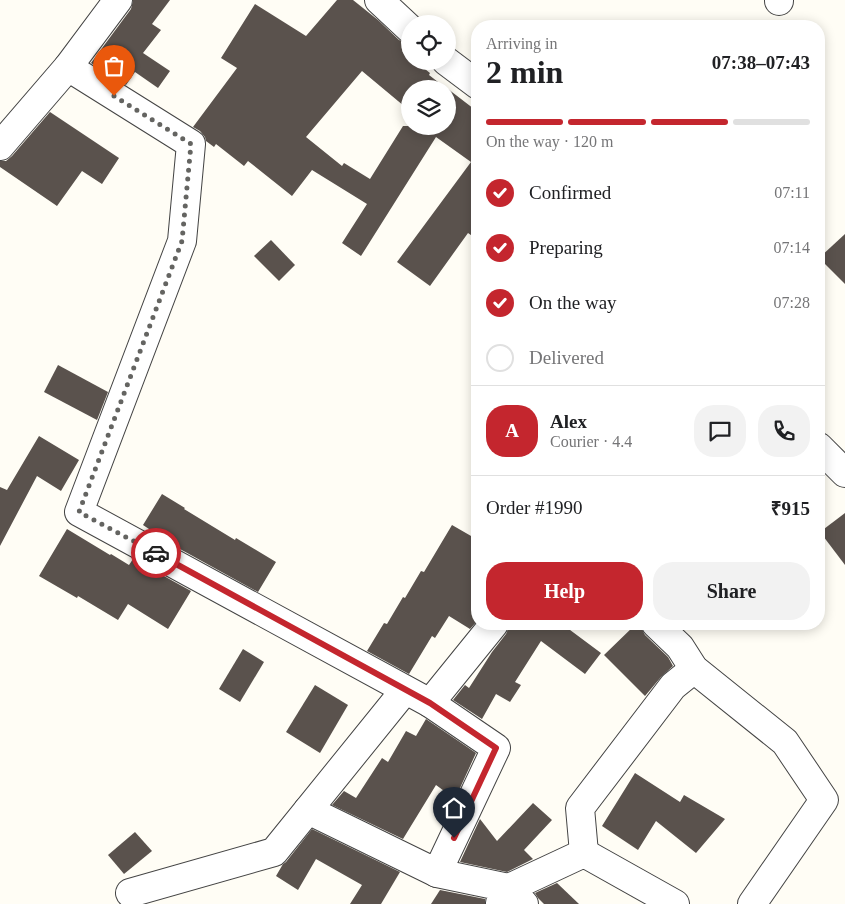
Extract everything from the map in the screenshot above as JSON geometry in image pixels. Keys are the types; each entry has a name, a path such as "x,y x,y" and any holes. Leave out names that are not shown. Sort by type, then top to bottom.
{"street":[{"path":"0,146 68,67 118,0"},
{"path":"379,0 401,21"},
{"path":"68,67 191,144 182,241 79,512 430,703 496,748 437,873"},
{"path":"456,68 471,80"},
{"path":"825,453 845,473"},
{"path":"430,703 489,630"},
{"path":"663,630 680,646 694,669 785,742 824,800 752,904"},
{"path":"584,853 580,808 673,686 694,669"},
{"path":"130,892 274,852 405,690"},
{"path":"308,810 437,873 511,899 584,853"},
{"path":"584,853 674,904"}],"building":[{"path":"133,0 170,0 152,24 161,30 143,53 170,71 158,88 135,72 126,85 91,63 131,9"},
{"path":"337,0 353,0 401,41 401,70 426,70 435,80 401,80 401,104 362,71 306,137 342,166 344,163 370,179 401,129 401,135 456,135 456,95 471,107 471,162 436,137 361,256 342,243 367,204 312,170 292,196 248,161 244,166 216,144 214,147 206,141 200,131 193,127 237,68 221,58 255,4 306,36"},
{"path":"50,112 119,158 102,184 82,171 57,206 0,167 0,161 6,161 12,156"},
{"path":"471,162 471,235 468,233 430,286 397,262"},
{"path":"845,234 845,284 825,264 825,252"},
{"path":"271,240 295,265 279,281 254,256"},
{"path":"58,365 108,392 97,420 44,392"},
{"path":"39,436 79,460 61,491 37,476 0,546 0,487 7,490"},
{"path":"162,494 235,540 236,538 276,562 258,592 151,533 152,531 143,525"},
{"path":"845,513 845,565 825,539 825,528"},
{"path":"452,525 471,536 471,628 449,616 435,638 432,636 409,674 367,651 384,623 387,624 403,597 405,598 421,571 424,572"},
{"path":"67,529 129,565 133,559 191,591 168,629 128,604 118,620 78,596 77,598 39,576"},
{"path":"508,630 570,630 601,653 585,674 541,641 515,682 521,685 510,702 496,694 482,719 453,700 465,685 469,688"},
{"path":"630,630 642,630 645,635 668,657 673,666 645,696 604,655"},
{"path":"243,649 264,662 240,702 219,689"},
{"path":"315,685 348,705 320,753 286,732"},
{"path":"426,719 476,753 455,799 436,785 403,839 332,805 344,791 356,798 382,758 388,762 406,731 416,736"},
{"path":"635,773 680,802 684,795 725,819 696,853 656,821 638,850 602,826"},
{"path":"533,803 552,820 524,850 533,859 507,872 460,862 480,819 497,841"},
{"path":"312,829 400,872 381,904 350,904 362,885 316,859 298,890 276,876 283,864"},
{"path":"135,832 152,851 124,874 108,855"},
{"path":"557,883 579,904 544,904 538,898 535,893"},
{"path":"440,890 485,899 485,904 431,904"}],"way so far":[{"path":"114,96 191,144 182,241 79,512 156,553"}],"route":[{"path":"156,553 430,703 496,748 454,838"}]}
